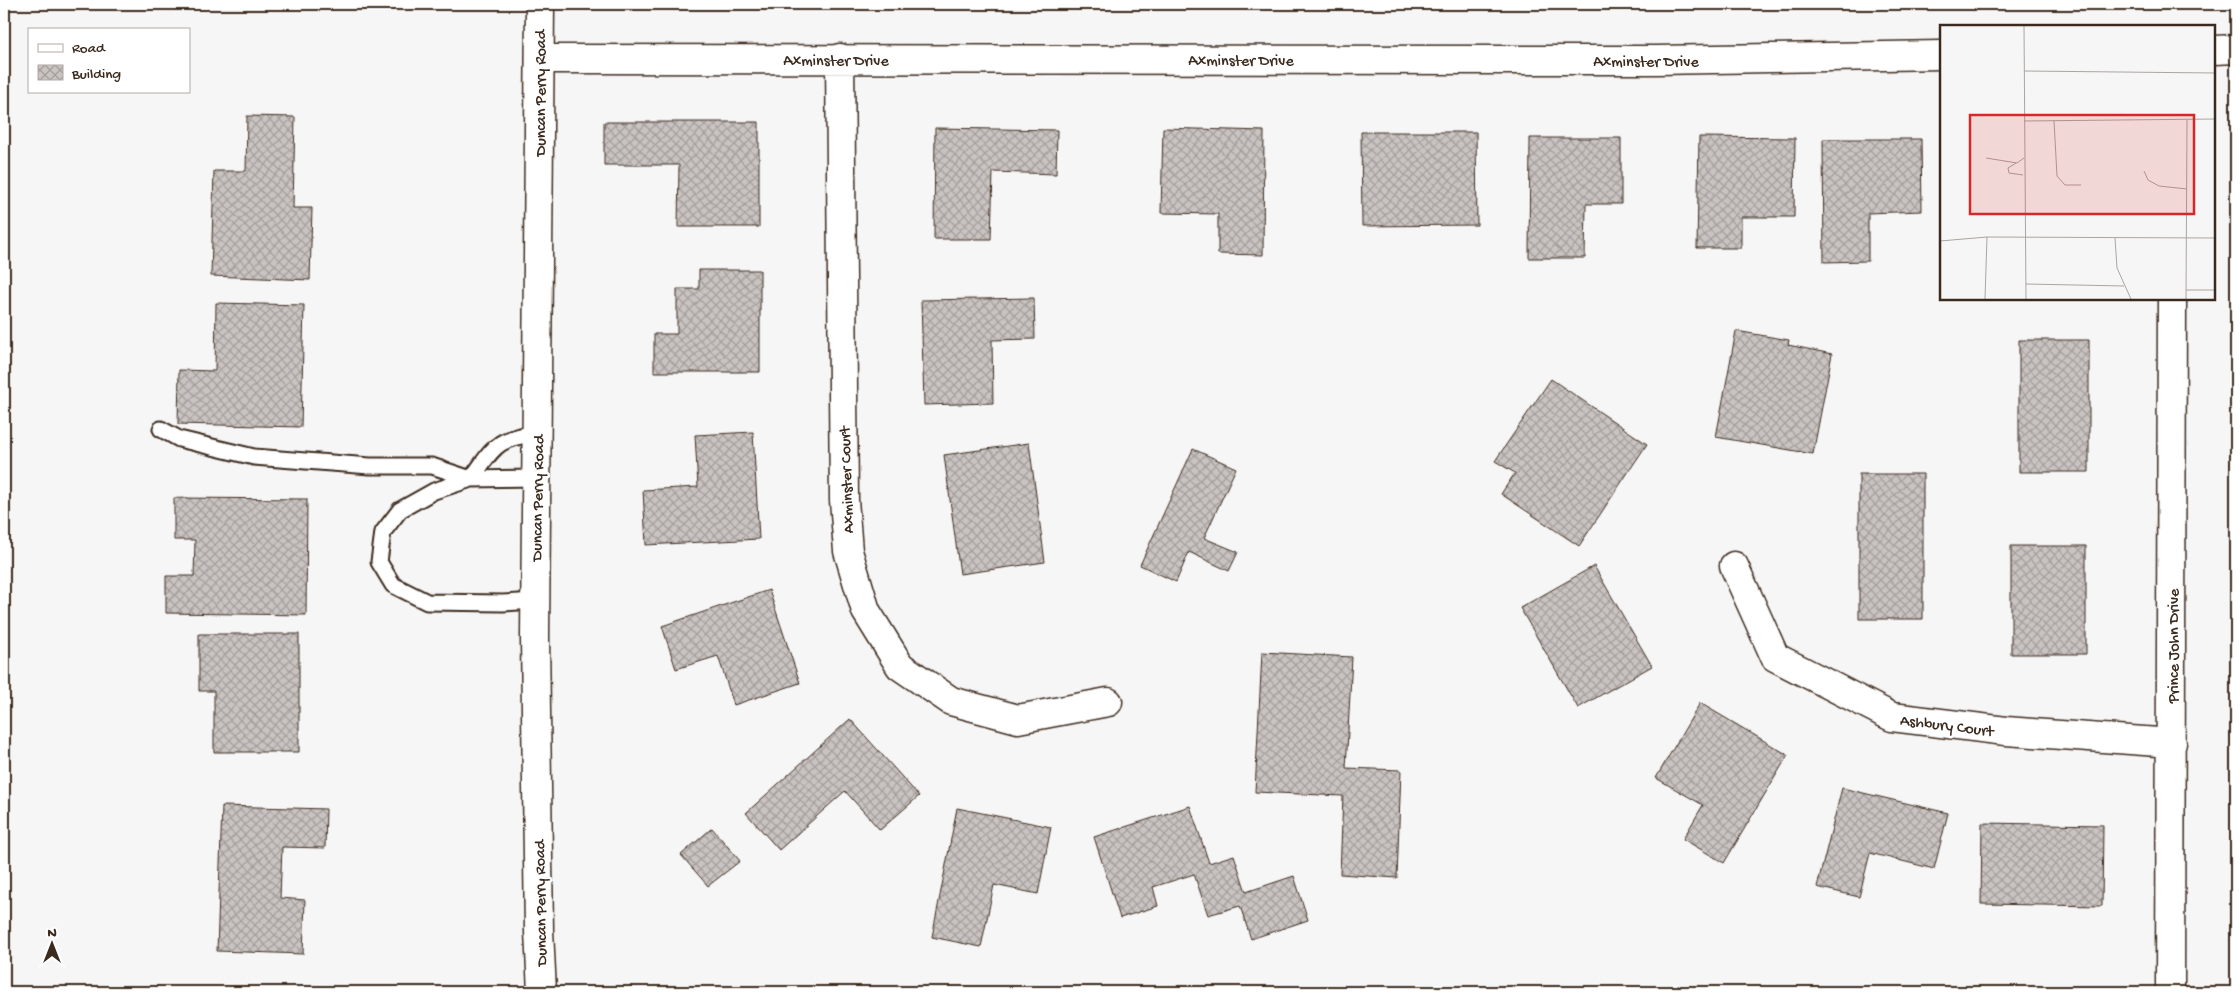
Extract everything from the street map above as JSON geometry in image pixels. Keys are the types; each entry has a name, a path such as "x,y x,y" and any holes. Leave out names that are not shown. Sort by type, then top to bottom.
{"street":[{"name":"Duncan Perry Road","path":"540,4 535,601 539,931 542,992"},
{"path":"2215,50 2236,49"},
{"name":"Axminster Drive","path":"540,59 1656,60 1940,54"},
{"name":"Axminster Court","path":"840,58 844,500 848,551 866,611 900,666 951,701 1018,719 1108,702"},
{"name":"Prince John Drive","path":"2170,992 2172,300"},
{"name":"Ashbury Court","path":"1734,566 1775,657 1892,717 2006,731 2172,743"}],"lane":[{"path":"161,429 179,439 254,457 370,466 432,466 472,479"},
{"path":"472,479 497,444 514,436 537,433"},
{"path":"535,601 503,603 427,602 393,585 379,562 384,532 400,510 434,491 472,479 536,478"}],"building":[{"path":"247,116 295,117 293,208 312,208 310,280 211,276 214,171 246,171"},
{"path":"604,122 759,122 759,227 678,227 679,165 604,165"},
{"path":"935,128 1057,130 1056,174 993,172 991,239 934,239"},
{"path":"1163,128 1264,131 1263,255 1218,254 1218,214 1161,213"},
{"path":"1361,132 1476,132 1477,225 1362,226"},
{"path":"1699,137 1795,138 1794,217 1741,217 1741,248 1697,248"},
{"path":"1530,138 1621,138 1621,204 1586,204 1585,258 1529,258"},
{"path":"1823,139 1921,139 1922,211 1868,213 1868,261 1824,262"},
{"path":"699,270 760,270 760,372 654,372 654,334 677,334 677,289 699,289"},
{"path":"1034,298 1035,339 992,340 993,403 924,405 921,300"},
{"path":"216,303 304,305 301,427 178,424 179,370 215,371"},
{"path":"1736,331 1789,340 1788,345 1832,354 1813,454 1716,437"},
{"path":"2019,340 2089,340 2089,472 2019,472"},
{"path":"1551,379 1647,444 1579,546 1501,494 1515,473 1495,461"},
{"path":"753,432 759,539 646,545 643,490 698,487 695,435"},
{"path":"1029,443 1045,562 960,574 944,455"},
{"path":"1193,449 1236,468 1204,538 1238,552 1229,571 1189,552 1176,582 1140,565"},
{"path":"1859,474 1923,474 1923,619 1859,619"},
{"path":"174,498 307,499 306,615 166,613 166,576 194,576 195,540 174,540"},
{"path":"2011,546 2086,546 2086,654 2011,654"},
{"path":"1594,566 1652,666 1578,708 1520,608"},
{"path":"769,590 800,683 734,705 718,656 676,669 662,626"},
{"path":"199,634 299,634 299,752 214,752 214,691 199,691"},
{"path":"1262,652 1352,657 1346,768 1401,770 1397,878 1340,874 1343,796 1255,792"},
{"path":"1700,703 1788,755 1724,863 1683,839 1703,805 1656,778"},
{"path":"850,719 919,796 880,830 845,791 779,850 746,813"},
{"path":"1842,788 1948,813 1934,869 1870,853 1859,897 1817,887"},
{"path":"222,806 326,809 325,848 282,847 280,898 305,900 303,954 217,951"},
{"path":"1190,806 1209,863 1234,855 1246,892 1294,876 1308,920 1251,939 1240,906 1208,915 1194,874 1153,887 1158,906 1120,918 1094,837"},
{"path":"957,808 1051,827 1038,894 994,885 981,947 932,937"},
{"path":"1982,823 2103,825 2102,906 1981,904"},
{"path":"712,828 740,861 708,886 681,855"}]}
